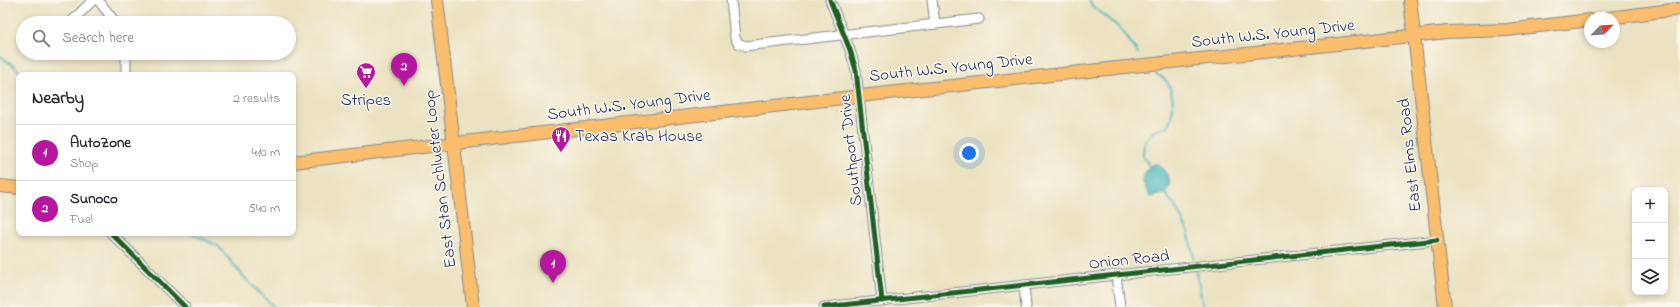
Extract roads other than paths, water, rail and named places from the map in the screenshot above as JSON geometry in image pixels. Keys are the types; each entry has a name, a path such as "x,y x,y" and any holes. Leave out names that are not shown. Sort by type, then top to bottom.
{"main road":[{"name":"East Stan Schlueter Loop","path":"437,0 473,307"},
{"name":"East Elms Road","path":"1410,0 1445,307"},
{"path":"1620,17 1680,10"},
{"name":"South W.S. Young Drive","path":"296,162 860,96 1414,35 1447,32 1507,30 1584,21"},
{"path":"0,186 16,188"}],"street":[{"path":"77,16 93,0"},
{"path":"98,0 111,16"},
{"path":"731,0 735,38 738,42 745,46 979,19"},
{"name":"Southport Drive","path":"830,0 854,61 860,96 882,301"},
{"path":"932,0 935,24"},
{"path":"126,60 126,72"},
{"path":"114,236 185,307"},
{"name":"Onion Road","path":"824,307 1437,240"},
{"path":"1116,275 1120,307"},
{"path":"1024,285 1026,307"}],"water":[{"path":"1152,164 1158,164 1170,181 1165,194 1150,197 1142,181 1145,172"}],"waterway":[{"path":"1089,0 1093,7 1121,29 1138,53"},
{"path":"0,56 20,72"},
{"path":"1151,169 1143,156 1144,143 1152,132 1168,126 1172,115 1173,104 1170,87 1167,82 1156,74"},
{"path":"1164,192 1175,206 1188,231 1194,259"},
{"path":"197,236 218,246 244,277 274,307"},
{"path":"1196,271 1203,307"}],"place":[{"name":"Sunoco","path":"404,86"},
{"name":"Stripes","path":"366,89"},
{"name":"Texas Krab House","path":"561,153"},
{"name":"AutoZone","path":"553,283"}]}
